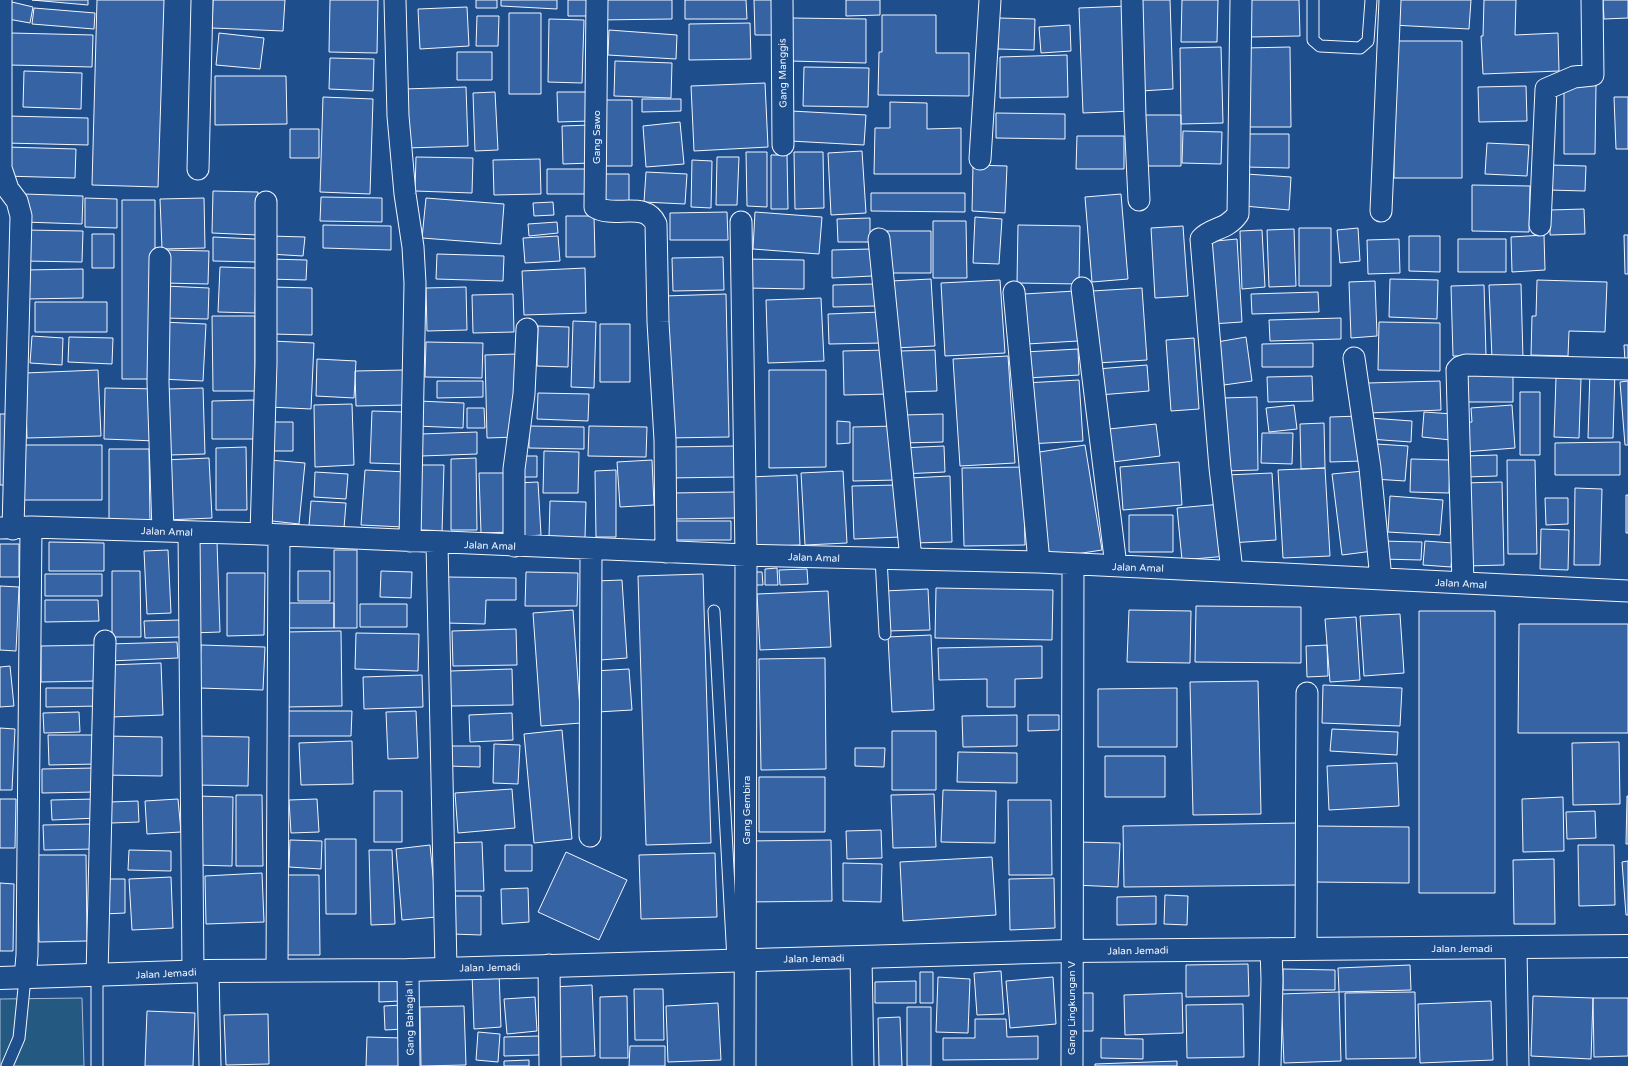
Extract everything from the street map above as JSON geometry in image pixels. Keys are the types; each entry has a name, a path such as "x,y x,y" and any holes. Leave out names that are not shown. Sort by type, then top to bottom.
{"street":[{"path":"1,0 1,168 8,189 17,201 21,216 15,528 27,955 25,978"},
{"path":"198,169 202,0"},
{"path":"395,0 398,116 405,194 413,247 415,283 410,541"},
{"name":"Gang Sawo","path":"597,0 595,207 603,211 643,211 652,216 656,224 658,322 665,440 666,552"},
{"name":"Gang Manggis","path":"782,0 783,145"},
{"path":"980,159 990,0"},
{"path":"1132,0 1135,116 1140,200"},
{"path":"1232,571 1220,468 1201,238 1208,232 1219,230 1233,222 1238,214 1241,0"},
{"path":"1381,211 1390,0"},
{"path":"1540,225 1546,89 1574,77 1593,75 1592,0"},
{"path":"266,202 266,363 277,970"},
{"name":"Gang Gembira","path":"741,222 746,554 739,960 746,1066"},
{"path":"879,239 910,559"},
{"path":"160,258 158,382 163,531"},
{"path":"1082,288 1116,566"},
{"path":"1014,292 1039,562"},
{"path":"514,546 514,469 524,394 527,329"},
{"path":"1354,358 1370,468 1381,579"},
{"path":"1463,583 1457,370 1466,365 1628,369"},
{"name":"Jalan Amal","path":"15,528 163,531 666,552 1039,562 1073,565 1232,571 1628,591"},
{"path":"189,532 200,971 210,1066"},
{"path":"437,543 446,968"},
{"path":"590,836 591,549"},
{"name":"Gang Lingkungan V","path":"1072,1066 1071,951 1073,565"},
{"path":"97,976 105,641"},
{"path":"1306,948 1307,693"},
{"name":"Jalan Jemadi","path":"0,978 97,976 200,971 408,970 1071,951 1628,946"},
{"path":"1516,948 1518,1066"},
{"path":"1270,949 1272,979 1270,1066"},
{"path":"861,957 863,1066"},
{"path":"549,966 550,1066"},
{"name":"Gang Bahagia II","path":"408,970 409,1066"}],"lane":[{"path":"1313,0 1313,40 1320,46 1360,48 1368,41 1370,0"},
{"path":"881,558 885,634"},
{"path":"714,611 739,960"},
{"path":"97,976 97,1066"},
{"path":"7,1066 19,1038 25,978"}],"shaded area":[{"path":"82,998 84,1066 0,1066 0,999"}],"building":[{"path":"32,0 88,0 88,5"},
{"path":"97,0 164,0 158,187 92,185"},
{"path":"213,0 285,0 283,31 212,28"},
{"path":"330,0 378,0 377,53 329,52"},
{"path":"476,0 497,0 497,8 476,8"},
{"path":"501,0 557,0 557,9 501,6"},
{"path":"568,0 587,0 587,16 568,16"},
{"path":"597,0 672,0 672,19 597,20"},
{"path":"685,0 746,0 747,19 685,19"},
{"path":"754,0 778,0 779,35 755,35"},
{"path":"846,0 880,0 880,15 846,16"},
{"path":"1138,0 1170,0 1173,89 1141,91"},
{"path":"1182,0 1218,0 1217,42 1181,42"},
{"path":"1248,0 1299,0 1300,36 1249,37"},
{"path":"1393,0 1471,0 1469,29 1392,25"},
{"path":"1484,0 1516,0 1515,35 1558,33 1559,71 1483,74 1481,36 1483,36"},
{"path":"1603,0 1628,0 1628,18 1604,19"},
{"path":"12,2 33,7 30,23 8,19"},
{"path":"1128,6 1132,111 1083,113 1079,8"},
{"path":"467,7 469,46 420,49 418,9"},
{"path":"34,8 95,13 94,29 32,24"},
{"path":"509,13 541,13 541,94 509,94"},
{"path":"882,15 936,15 936,53 969,53 969,96 878,95 879,52 882,52"},
{"path":"477,16 499,16 498,46 476,46"},
{"path":"791,18 866,19 866,63 790,61"},
{"path":"999,18 1035,19 1034,50 998,49"},
{"path":"549,19 584,20 582,83 548,82"},
{"path":"750,23 751,59 689,60 689,24"},
{"path":"1070,25 1071,51 1041,53 1039,27"},
{"path":"609,30 677,35 676,59 608,55"},
{"path":"11,33 93,35 92,67 10,65"},
{"path":"219,33 264,38 260,69 216,65"},
{"path":"1394,41 1462,41 1462,178 1394,178"},
{"path":"1221,47 1223,123 1181,124 1180,48"},
{"path":"1290,47 1291,127 1246,127 1246,48"},
{"path":"457,52 492,52 492,80 457,80"},
{"path":"1067,55 1068,97 1000,98 1000,57"},
{"path":"330,58 374,59 373,91 329,89"},
{"path":"615,61 672,63 671,98 614,96"},
{"path":"804,67 869,68 868,107 803,106"},
{"path":"24,71 82,73 81,109 23,107"},
{"path":"215,76 286,76 287,124 215,125"},
{"path":"765,83 768,147 694,151 691,86"},
{"path":"1564,85 1596,85 1595,154 1564,154"},
{"path":"1526,86 1527,121 1479,122 1478,87"},
{"path":"466,87 468,146 406,148 404,89"},
{"path":"495,92 498,150 475,151 473,93"},
{"path":"557,92 588,92 589,121 558,122"},
{"path":"323,97 373,99 370,194 320,192"},
{"path":"1614,97 1628,97 1628,149 1616,149"},
{"path":"642,99 681,99 681,111 642,112"},
{"path":"602,100 632,100 632,166 602,166"},
{"path":"890,102 927,103 927,129 961,128 961,174 874,174 875,128 890,128"},
{"path":"791,111 866,115 864,145 790,141"},
{"path":"996,113 1065,114 1065,139 996,138"},
{"path":"1139,115 1181,115 1181,166 1139,166"},
{"path":"7,116 88,118 88,145 6,143"},
{"path":"680,122 684,164 646,167 643,126"},
{"path":"591,125 591,163 563,164 562,126"},
{"path":"290,129 319,129 319,158 290,158"},
{"path":"1183,131 1222,132 1221,164 1182,163"},
{"path":"1245,134 1289,134 1289,168 1245,167"},
{"path":"1077,136 1124,136 1124,169 1076,169"},
{"path":"1487,143 1529,145 1527,176 1485,174"},
{"path":"5,147 76,149 75,178 4,176"},
{"path":"862,151 866,213 831,215 828,153"},
{"path":"746,152 767,152 767,207 747,206"},
{"path":"794,152 823,152 824,208 795,209"},
{"path":"771,155 787,155 788,209 771,209"},
{"path":"416,157 473,158 472,193 415,191"},
{"path":"717,157 739,157 737,205 716,205"},
{"path":"540,159 541,194 494,195 493,160"},
{"path":"692,160 712,161 711,208 691,207"},
{"path":"973,165 1007,166 1005,213 972,211"},
{"path":"1550,165 1586,166 1585,191 1549,190"},
{"path":"547,169 590,169 590,194 547,194"},
{"path":"646,172 687,174 685,204 644,202"},
{"path":"598,174 629,174 629,204 599,204"},
{"path":"1246,174 1291,177 1289,210 1244,206"},
{"path":"1472,185 1530,186 1529,232 1472,231"},
{"path":"213,191 258,192 257,235 212,233"},
{"path":"871,193 965,193 965,212 871,211"},
{"path":"25,194 83,196 82,224 24,222"},
{"path":"1121,194 1128,279 1092,282 1085,197"},
{"path":"321,197 382,198 382,222 320,221"},
{"path":"85,198 117,199 117,228 85,227"},
{"path":"204,198 205,248 162,249 160,199"},
{"path":"426,198 504,204 501,244 422,238"},
{"path":"122,200 155,200 155,379 122,379"},
{"path":"553,202 554,215 534,216 533,203"},
{"path":"1584,209 1585,234 1550,235 1550,210"},
{"path":"727,212 728,240 670,240 670,213"},
{"path":"755,212 822,217 819,254 753,249"},
{"path":"566,216 594,216 595,257 566,257"},
{"path":"975,217 1002,219 999,264 973,263"},
{"path":"870,218 870,242 838,242 837,219"},
{"path":"933,221 966,221 967,278 933,278"},
{"path":"557,222 558,233 529,236 528,224"},
{"path":"323,225 391,226 391,250 323,248"},
{"path":"1018,225 1080,226 1079,284 1017,283"},
{"path":"1183,226 1188,296 1155,298 1151,228"},
{"path":"1299,228 1331,228 1331,286 1299,286"},
{"path":"1358,228 1360,261 1340,263 1337,230"},
{"path":"1294,229 1296,286 1269,287 1267,230"},
{"path":"26,230 83,231 82,262 25,261"},
{"path":"1262,230 1265,287 1242,289 1240,231"},
{"path":"887,231 931,231 931,273 888,273"},
{"path":"92,234 114,234 114,268 92,268"},
{"path":"1544,235 1545,270 1512,272 1511,237"},
{"path":"1624,235 1628,235 1628,274 1625,274"},
{"path":"270,236 305,237 303,256 269,254"},
{"path":"558,236 560,261 525,263 523,238"},
{"path":"1409,236 1440,236 1440,272 1409,271"},
{"path":"213,237 256,239 256,262 213,261"},
{"path":"1237,239 1242,322 1211,324 1205,242"},
{"path":"1399,239 1400,273 1368,274 1367,240"},
{"path":"1458,239 1506,239 1506,272 1458,272"},
{"path":"871,249 872,276 832,278 832,250"},
{"path":"165,250 209,251 208,284 164,283"},
{"path":"437,254 504,256 503,281 436,279"},
{"path":"723,257 724,290 673,291 672,258"},
{"path":"268,259 307,260 306,280 267,279"},
{"path":"745,259 804,260 804,289 745,288"},
{"path":"220,267 256,268 255,313 218,312"},
{"path":"585,268 586,313 524,315 522,271"},
{"path":"83,269 83,298 25,299 24,270"},
{"path":"931,279 935,346 894,348 891,281"},
{"path":"1390,279 1438,280 1437,319 1389,317"},
{"path":"1000,280 1005,353 945,356 941,283"},
{"path":"1537,280 1607,282 1605,332 1569,331 1568,356 1531,355 1532,316 1536,316"},
{"path":"1375,281 1377,336 1351,338 1349,282"},
{"path":"875,284 875,306 833,307 833,285"},
{"path":"1521,284 1523,359 1492,359 1489,285"},
{"path":"1484,285 1486,356 1453,356 1451,286"},
{"path":"164,286 209,288 208,319 163,318"},
{"path":"273,287 312,288 312,335 273,334"},
{"path":"466,287 467,330 427,331 426,288"},
{"path":"1142,288 1147,360 1097,363 1092,291"},
{"path":"1075,291 1078,341 1027,344 1024,294"},
{"path":"1318,292 1319,312 1252,314 1251,294"},
{"path":"513,294 514,332 473,333 472,295"},
{"path":"726,294 729,437 667,438 664,296"},
{"path":"821,298 824,361 768,363 766,300"},
{"path":"35,302 107,302 107,332 35,332"},
{"path":"881,312 882,343 829,344 828,314"},
{"path":"212,316 255,316 255,391 213,391"},
{"path":"1341,318 1341,339 1270,341 1269,320"},
{"path":"573,321 596,322 594,388 571,387"},
{"path":"162,322 206,324 203,381 160,379"},
{"path":"1379,322 1440,323 1440,371 1378,370"},
{"path":"600,324 630,324 630,382 600,382"},
{"path":"538,326 569,327 568,367 537,366"},
{"path":"32,336 63,338 62,365 30,363"},
{"path":"69,337 113,338 112,364 68,362"},
{"path":"1246,337 1252,381 1224,385 1217,342"},
{"path":"1194,338 1199,409 1171,411 1166,340"},
{"path":"272,341 314,343 311,409 269,407"},
{"path":"426,342 483,343 482,378 425,377"},
{"path":"1313,343 1313,367 1262,367 1262,344"},
{"path":"1624,345 1628,345 1628,361 1625,361"},
{"path":"1078,349 1079,375 1027,378 1025,352"},
{"path":"888,350 889,394 844,395 843,351"},
{"path":"935,350 937,391 902,392 900,351"},
{"path":"516,354 517,437 487,438 485,355"},
{"path":"1008,356 1015,463 960,466 953,359"},
{"path":"317,359 356,361 354,398 316,396"},
{"path":"1147,365 1149,391 1099,395 1097,369"},
{"path":"98,370 101,436 27,438 25,373"},
{"path":"406,370 406,405 356,406 355,371"},
{"path":"769,370 826,370 826,467 769,468"},
{"path":"1590,370 1615,371 1613,438 1588,438"},
{"path":"1459,375 1513,376 1513,402 1459,402"},
{"path":"1312,376 1313,401 1268,402 1267,377"},
{"path":"1556,378 1581,379 1579,438 1554,437"},
{"path":"1079,380 1083,441 1028,444 1025,383"},
{"path":"437,381 483,381 483,397 437,398"},
{"path":"1440,381 1441,410 1369,413 1368,383"},
{"path":"1628,381 1628,445 1625,445 1620,382"},
{"path":"105,388 158,389 156,441 104,439"},
{"path":"203,388 205,454 169,455 168,389"},
{"path":"1520,392 1540,392 1540,455 1520,455"},
{"path":"538,393 589,394 588,421 537,419"},
{"path":"1257,397 1258,470 1224,471 1223,398"},
{"path":"254,400 255,439 212,439 212,401"},
{"path":"418,401 464,403 463,428 416,426"},
{"path":"352,404 354,465 315,467 314,405"},
{"path":"1294,405 1297,429 1269,432 1266,408"},
{"path":"1512,405 1515,448 1464,452 1462,423 1472,422 1471,408"},
{"path":"467,408 484,408 485,428 467,428"},
{"path":"372,411 405,412 403,464 370,463"},
{"path":"1424,412 1453,414 1451,440 1422,437"},
{"path":"0,414 7,414 8,485 0,485"},
{"path":"943,414 943,442 903,443 903,415"},
{"path":"1360,416 1361,461 1330,462 1330,417"},
{"path":"1370,418 1412,421 1411,442 1369,439"},
{"path":"837,421 850,422 850,443 837,444"},
{"path":"267,422 293,422 293,451 267,451"},
{"path":"1324,423 1325,468 1301,469 1300,424"},
{"path":"1156,424 1160,456 1113,462 1109,429"},
{"path":"529,426 584,427 584,449 529,448"},
{"path":"589,426 647,427 646,457 588,456"},
{"path":"896,426 897,480 853,481 853,427"},
{"path":"477,432 477,454 421,456 421,434"},
{"path":"1262,433 1293,433 1292,464 1261,463"},
{"path":"1620,442 1620,475 1555,475 1555,443"},
{"path":"1376,444 1408,446 1405,481 1374,479"},
{"path":"21,445 102,445 102,500 21,500"},
{"path":"1085,445 1102,550 1050,558 1033,453"},
{"path":"738,446 738,477 667,478 667,447"},
{"path":"944,446 945,472 902,474 901,448"},
{"path":"246,447 247,510 216,510 216,448"},
{"path":"109,449 149,449 150,521 109,521"},
{"path":"544,451 579,452 578,493 543,493"},
{"path":"1497,455 1497,476 1465,477 1464,456"},
{"path":"519,456 537,456 537,477 519,477"},
{"path":"209,458 212,518 166,520 163,460"},
{"path":"476,458 477,530 451,530 451,459"},
{"path":"1411,459 1450,460 1449,493 1410,492"},
{"path":"269,460 305,463 299,524 263,520"},
{"path":"652,460 654,505 620,507 617,462"},
{"path":"1507,460 1535,460 1537,554 1508,554"},
{"path":"1179,462 1182,505 1123,510 1120,467"},
{"path":"419,465 444,465 442,533 418,532"},
{"path":"1023,467 1025,545 964,546 962,468"},
{"path":"1325,468 1330,556 1283,558 1278,470"},
{"path":"365,470 407,472 403,527 361,525"},
{"path":"616,470 616,537 596,537 595,471"},
{"path":"843,471 847,543 805,545 801,473"},
{"path":"1364,471 1373,551 1342,555 1332,474"},
{"path":"315,472 348,474 346,499 314,497"},
{"path":"479,473 511,473 512,532 481,533"},
{"path":"1272,473 1276,540 1230,543 1226,475"},
{"path":"797,475 800,545 751,547 749,477"},
{"path":"950,476 952,542 913,543 910,478"},
{"path":"538,482 541,535 517,537 515,483"},
{"path":"1502,482 1504,565 1466,566 1463,483"},
{"path":"898,485 900,537 854,539 852,486"},
{"path":"1575,488 1602,489 1600,565 1574,565"},
{"path":"735,492 736,518 674,519 673,493"},
{"path":"1626,495 1628,495 1628,533 1626,533"},
{"path":"1390,496 1443,500 1440,535 1388,532"},
{"path":"1545,498 1568,498 1568,524 1546,525"},
{"path":"311,501 346,503 344,528 309,526"},
{"path":"550,501 586,502 585,538 549,537"},
{"path":"1222,504 1227,556 1182,560 1177,508"},
{"path":"1129,515 1173,515 1173,552 1129,552"},
{"path":"666,521 731,521 731,540 667,540"},
{"path":"1541,529 1569,530 1568,570 1540,569"},
{"path":"1381,541 1422,542 1421,560 1381,559"},
{"path":"1425,541 1453,543 1451,567 1423,565"},
{"path":"49,542 104,543 104,571 49,571"},
{"path":"217,542 220,632 192,633 190,543"},
{"path":"0,544 19,544 19,577 0,577"},
{"path":"168,550 171,613 147,614 144,551"},
{"path":"334,550 357,550 357,628 334,628"},
{"path":"777,568 778,585 765,585 765,569"},
{"path":"807,569 808,584 780,585 779,570"},
{"path":"112,571 140,571 141,637 112,637"},
{"path":"298,571 330,571 330,601 298,601"},
{"path":"381,571 412,572 411,598 380,597"},
{"path":"526,572 578,573 577,606 525,606"},
{"path":"749,572 762,572 763,585 749,585"},
{"path":"227,573 265,573 264,635 227,636"},
{"path":"45,574 102,574 102,596 45,596"},
{"path":"703,574 711,843 646,845 638,576"},
{"path":"447,577 516,578 516,600 486,600 485,624 446,623"},
{"path":"622,580 627,658 600,660 595,581"},
{"path":"0,586 19,587 16,651 0,650"},
{"path":"936,588 1053,590 1052,640 935,638"},
{"path":"928,589 930,630 885,631 884,591"},
{"path":"828,591 831,647 760,650 757,594"},
{"path":"45,600 98,600 99,621 45,622"},
{"path":"285,603 334,603 334,628 285,628"},
{"path":"360,604 407,604 407,627 360,627"},
{"path":"1196,606 1301,607 1301,663 1195,662"},
{"path":"573,610 581,723 541,726 533,613"},
{"path":"1129,610 1191,611 1190,663 1127,662"},
{"path":"1419,611 1495,611 1495,893 1419,893"},
{"path":"1400,614 1404,673 1364,676 1360,616"},
{"path":"1356,617 1360,680 1330,682 1325,619"},
{"path":"180,620 181,637 145,638 144,621"},
{"path":"1519,624 1628,624 1628,733 1518,733"},
{"path":"516,629 517,665 453,666 452,631"},
{"path":"341,631 342,706 287,707 286,632"},
{"path":"356,633 419,634 418,671 355,669"},
{"path":"931,635 934,710 892,712 888,637"},
{"path":"177,642 178,658 110,661 109,644"},
{"path":"97,645 97,681 41,682 41,646"},
{"path":"201,645 265,647 263,690 199,688"},
{"path":"1327,645 1328,676 1307,677 1306,646"},
{"path":"1042,646 1042,678 1015,679 1015,707 987,707 987,679 939,680 938,648"},
{"path":"825,658 826,769 761,770 759,659"},
{"path":"161,663 163,715 111,717 109,665"},
{"path":"10,666 14,706 0,707 0,667"},
{"path":"512,669 513,705 451,706 450,671"},
{"path":"629,669 632,710 597,712 594,671"},
{"path":"422,675 423,707 364,709 363,677"},
{"path":"1258,681 1261,814 1193,815 1190,682"},
{"path":"1323,685 1402,688 1400,726 1322,723"},
{"path":"46,688 99,688 100,706 46,707"},
{"path":"1177,688 1177,747 1098,747 1098,689"},
{"path":"282,711 352,711 351,736 282,736"},
{"path":"416,711 418,758 388,759 386,712"},
{"path":"79,712 80,732 44,733 43,713"},
{"path":"512,713 513,740 470,742 469,715"},
{"path":"1017,715 1017,746 963,747 962,716"},
{"path":"1028,715 1059,715 1059,730 1028,731"},
{"path":"0,728 15,729 12,790 0,790"},
{"path":"1332,729 1398,732 1397,755 1330,751"},
{"path":"562,730 572,839 534,843 524,734"},
{"path":"892,731 936,731 936,790 892,790"},
{"path":"48,735 96,735 97,764 49,765"},
{"path":"104,736 162,737 162,776 103,775"},
{"path":"198,736 249,737 248,786 197,785"},
{"path":"352,741 353,784 301,785 299,743"},
{"path":"1619,742 1620,804 1573,805 1572,743"},
{"path":"494,744 520,745 518,784 493,783"},
{"path":"449,746 480,746 480,767 448,766"},
{"path":"855,748 885,748 884,767 855,766"},
{"path":"958,752 1017,753 1017,783 957,782"},
{"path":"1105,756 1165,756 1165,797 1105,797"},
{"path":"1397,763 1399,806 1329,810 1327,766"},
{"path":"95,768 95,792 42,793 42,769"},
{"path":"759,777 825,777 825,832 759,832"},
{"path":"512,789 515,828 458,833 455,793"},
{"path":"943,790 996,791 995,843 941,842"},
{"path":"374,791 402,791 402,842 374,842"},
{"path":"934,794 936,847 893,848 891,795"},
{"path":"236,795 262,795 263,866 236,866"},
{"path":"196,796 233,797 232,866 194,865"},
{"path":"1627,796 1628,844 1626,844"},
{"path":"1563,797 1564,851 1523,852 1522,799"},
{"path":"0,799 16,799 15,848 0,848"},
{"path":"96,799 97,818 52,820 51,800"},
{"path":"178,799 181,832 147,834 145,801"},
{"path":"317,799 319,832 291,833 289,800"},
{"path":"1008,800 1051,800 1052,875 1009,875"},
{"path":"138,801 139,822 111,823 110,802"},
{"path":"1595,811 1596,838 1567,839 1566,812"},
{"path":"1297,823 1298,885 1124,887 1123,826"},
{"path":"93,824 94,849 44,850 43,825"},
{"path":"1314,826 1409,827 1409,883 1313,882"},
{"path":"881,830 882,858 847,859 846,831"},
{"path":"325,839 356,839 356,914 326,914"},
{"path":"290,840 322,841 321,869 289,867"},
{"path":"831,840 832,901 748,902 747,841"},
{"path":"482,842 484,891 447,891 446,843"},
{"path":"1077,842 1120,843 1118,887 1075,885"},
{"path":"430,845 437,917 402,920 396,849"},
{"path":"505,845 532,845 532,871 505,871"},
{"path":"1578,845 1614,845 1615,905 1579,906"},
{"path":"129,850 171,851 171,871 128,870"},
{"path":"369,850 392,850 395,924 371,925"},
{"path":"566,852 627,880 599,940 538,912"},
{"path":"715,853 717,917 641,919 639,855"},
{"path":"37,855 86,855 87,941 39,942"},
{"path":"992,857 996,915 903,921 900,862"},
{"path":"1554,859 1555,924 1514,924 1513,860"},
{"path":"1628,861 1628,915 1626,915 1622,862"},
{"path":"843,863 882,864 881,902 843,901"},
{"path":"262,873 264,922 206,924 205,876"},
{"path":"284,875 319,875 320,955 285,955"},
{"path":"171,877 173,928 132,930 129,879"},
{"path":"1054,878 1055,928 1010,930 1009,879"},
{"path":"103,879 125,879 125,913 104,914"},
{"path":"0,883 14,884 13,951 0,951"},
{"path":"528,888 529,922 502,924 501,889"},
{"path":"1165,895 1188,896 1187,925 1164,924"},
{"path":"452,896 481,896 481,935 452,934"},
{"path":"1156,896 1156,924 1117,925 1117,897"},
{"path":"1248,964 1249,996 1186,997 1186,965"},
{"path":"1410,965 1411,990 1339,992 1338,968"},
{"path":"1283,969 1335,970 1335,990 1283,990"},
{"path":"1001,971 1004,1014 977,1015 974,973"},
{"path":"499,972 501,1027 474,1029 472,973"},
{"path":"920,972 933,972 933,1003 920,1003"},
{"path":"938,977 970,979 968,1033 936,1032"},
{"path":"1053,977 1056,1024 1010,1028 1006,981"},
{"path":"379,978 399,978 400,1001 379,1002"},
{"path":"916,981 916,1003 875,1003 875,982"},
{"path":"592,985 595,1056 555,1057 552,987"},
{"path":"634,989 663,989 664,1040 635,1040"},
{"path":"1339,992 1341,1061 1284,1063 1281,994"},
{"path":"1415,992 1416,1058 1346,1059 1345,993"},
{"path":"1074,993 1093,993 1093,1031 1075,1031"},
{"path":"1182,993 1183,1033 1125,1035 1124,995"},
{"path":"627,996 628,1058 600,1058 600,997"},
{"path":"1533,996 1593,998 1591,1059 1531,1056"},
{"path":"535,997 537,1031 507,1034 504,999"},
{"path":"1593,998 1628,998 1628,1056 1594,1057"},
{"path":"1491,1001 1493,1060 1420,1063 1418,1004"},
{"path":"718,1003 721,1060 668,1062 666,1006"},
{"path":"1243,1004 1244,1057 1187,1058 1186,1005"},
{"path":"402,1005 403,1029 385,1030 384,1006"},
{"path":"464,1006 466,1065 421,1066 420,1007"},
{"path":"907,1007 931,1007 931,1066 907,1066"},
{"path":"147,1011 195,1013 193,1066 145,1066"},
{"path":"268,1014 269,1064 226,1065 224,1015"},
{"path":"900,1017 902,1066 879,1066 878,1018"},
{"path":"975,1019 1006,1019 1007,1037 1038,1036 1038,1059 943,1060 943,1038 975,1038"},
{"path":"478,1032 500,1034 498,1062 476,1060"},
{"path":"539,1036 539,1055 504,1056 504,1037"},
{"path":"367,1037 402,1038 402,1066 366,1066"},
{"path":"1101,1038 1143,1039 1143,1059 1101,1058"},
{"path":"630,1046 665,1046 665,1066 629,1066"},
{"path":"529,1060 529,1066 504,1066 504,1061"},
{"path":"1177,1061 1177,1066 1095,1066 1095,1064"}]}
